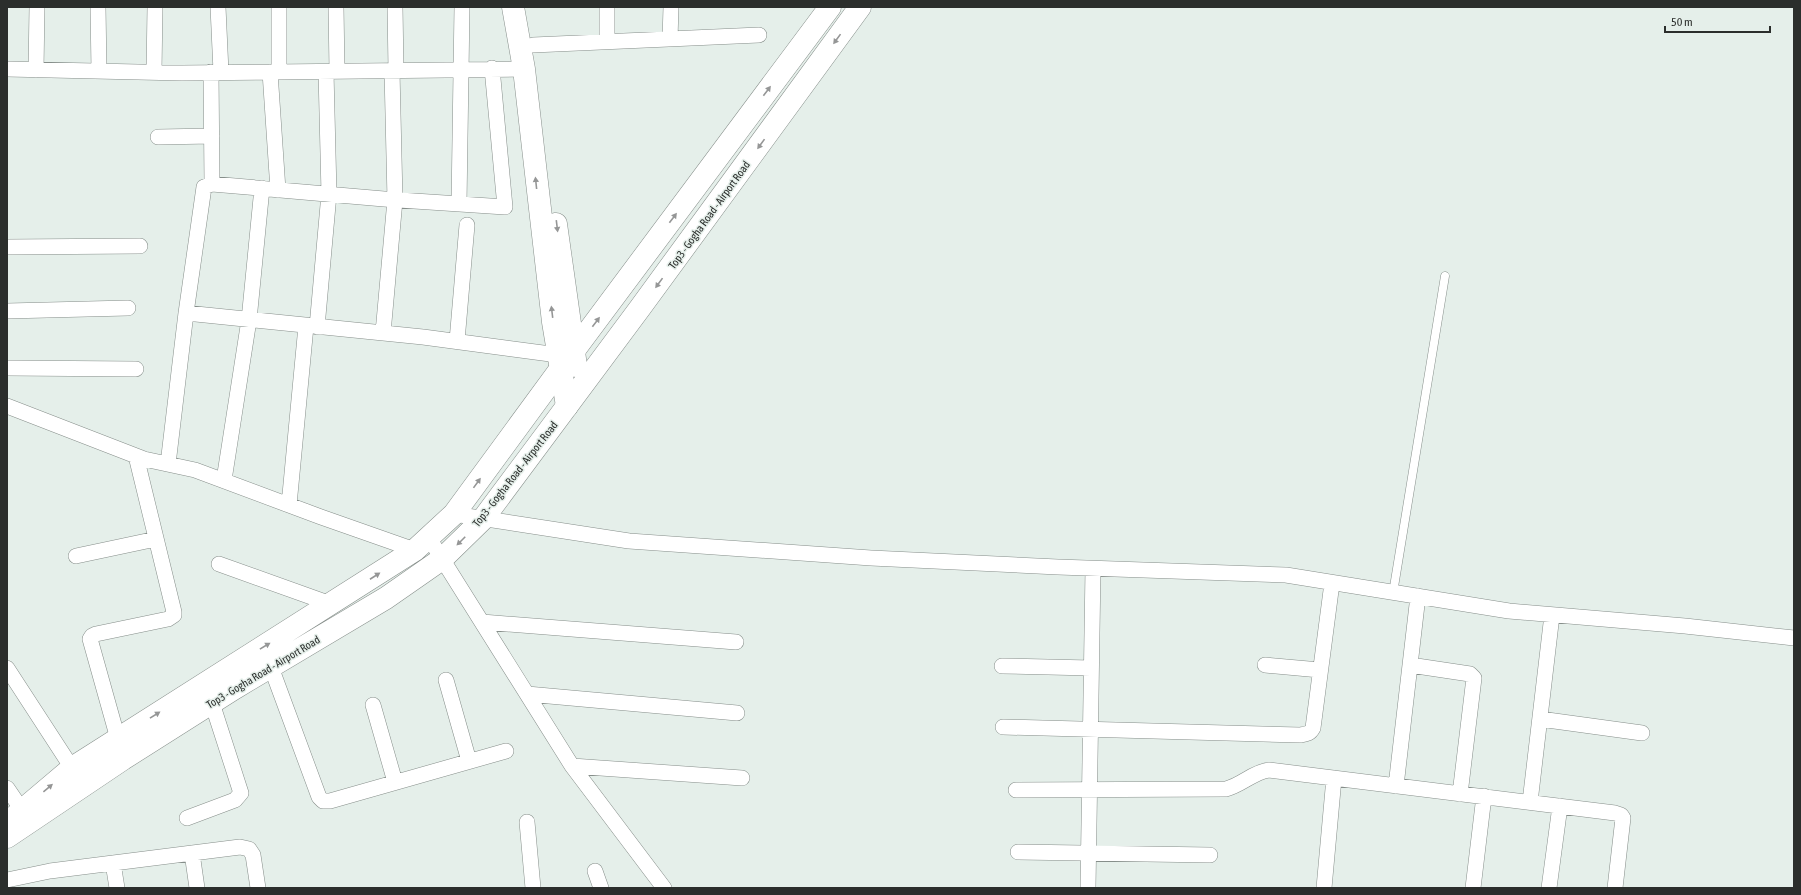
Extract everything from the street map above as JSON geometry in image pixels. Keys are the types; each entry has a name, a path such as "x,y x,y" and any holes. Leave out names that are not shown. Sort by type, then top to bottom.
{"main road":[{"path":"513,7 524,69 549,291 564,358 580,388"},
{"path":"527,7 533,45 564,358 567,406"},
{"path":"14,816 72,768 331,604 422,544 454,514 564,358 830,7"},
{"name":"Top3 - Gogha Road - Airport Road","path":"7,837 123,759 212,703 386,598 442,559 483,519 860,7"}],"street":[{"path":"36,70 37,7"},
{"path":"98,7 99,71"},
{"path":"154,72 155,7"},
{"path":"212,184 212,136 218,7"},
{"path":"278,190 274,72 279,7"},
{"path":"289,505 329,194 332,72 336,7"},
{"path":"383,333 395,200 395,7"},
{"path":"459,204 462,7"},
{"path":"607,7 607,42"},
{"path":"670,7 670,39"},
{"path":"533,45 759,35"},
{"path":"7,69 154,72 332,72 492,68 524,69"},
{"path":"168,464 186,313 204,187 212,184 395,200 505,207 492,68"},
{"path":"158,137 212,136"},
{"path":"224,480 249,320 262,188"},
{"path":"457,342 467,225"},
{"path":"7,247 140,246"},
{"path":"7,311 128,308"},
{"path":"186,313 383,333 457,342 564,358"},
{"path":"7,368 136,369"},
{"path":"7,406 136,456 195,470 289,505 422,544 442,559 572,766 664,888"},
{"path":"118,739 90,639 96,634 168,619 174,616 136,456"},
{"path":"454,514 629,541 872,558 1093,569 1286,575 1509,611 1685,626 1794,638"},
{"path":"76,556 156,539"},
{"path":"219,564 331,604"},
{"path":"1088,888 1093,569"},
{"path":"1002,727 1090,728 1292,735 1307,734 1311,732 1313,728 1332,583"},
{"path":"1396,786 1418,596"},
{"path":"1530,802 1552,615"},
{"path":"482,622 736,642"},
{"path":"1265,665 1320,670"},
{"path":"1410,665 1470,674 1474,678 1460,794"},
{"path":"1002,666 1091,668"},
{"path":"271,667 319,796 323,801 330,801 506,751"},
{"path":"7,668 72,768"},
{"path":"446,680 469,762"},
{"path":"527,694 737,713"},
{"path":"186,818 235,800 241,793 241,788 212,703"},
{"path":"373,705 395,782"},
{"path":"1540,719 1642,733"},
{"path":"572,766 742,778"},
{"path":"1016,790 1089,791 1226,789 1243,783 1262,771 1269,770 1616,813 1621,815 1623,818 1623,826 1615,888"},
{"path":"1324,888 1334,778"},
{"path":"7,788 14,816"},
{"path":"1473,888 1484,796"},
{"path":"1549,888 1560,806"},
{"path":"527,822 533,888"},
{"path":"7,880 34,881 113,863 240,847 249,849 253,855 258,888"},
{"path":"1018,852 1210,855"},
{"path":"192,853 197,888"},
{"path":"113,863 117,888"},
{"path":"595,872 601,888"}],"lane":[{"path":"1393,592 1445,276"}]}
